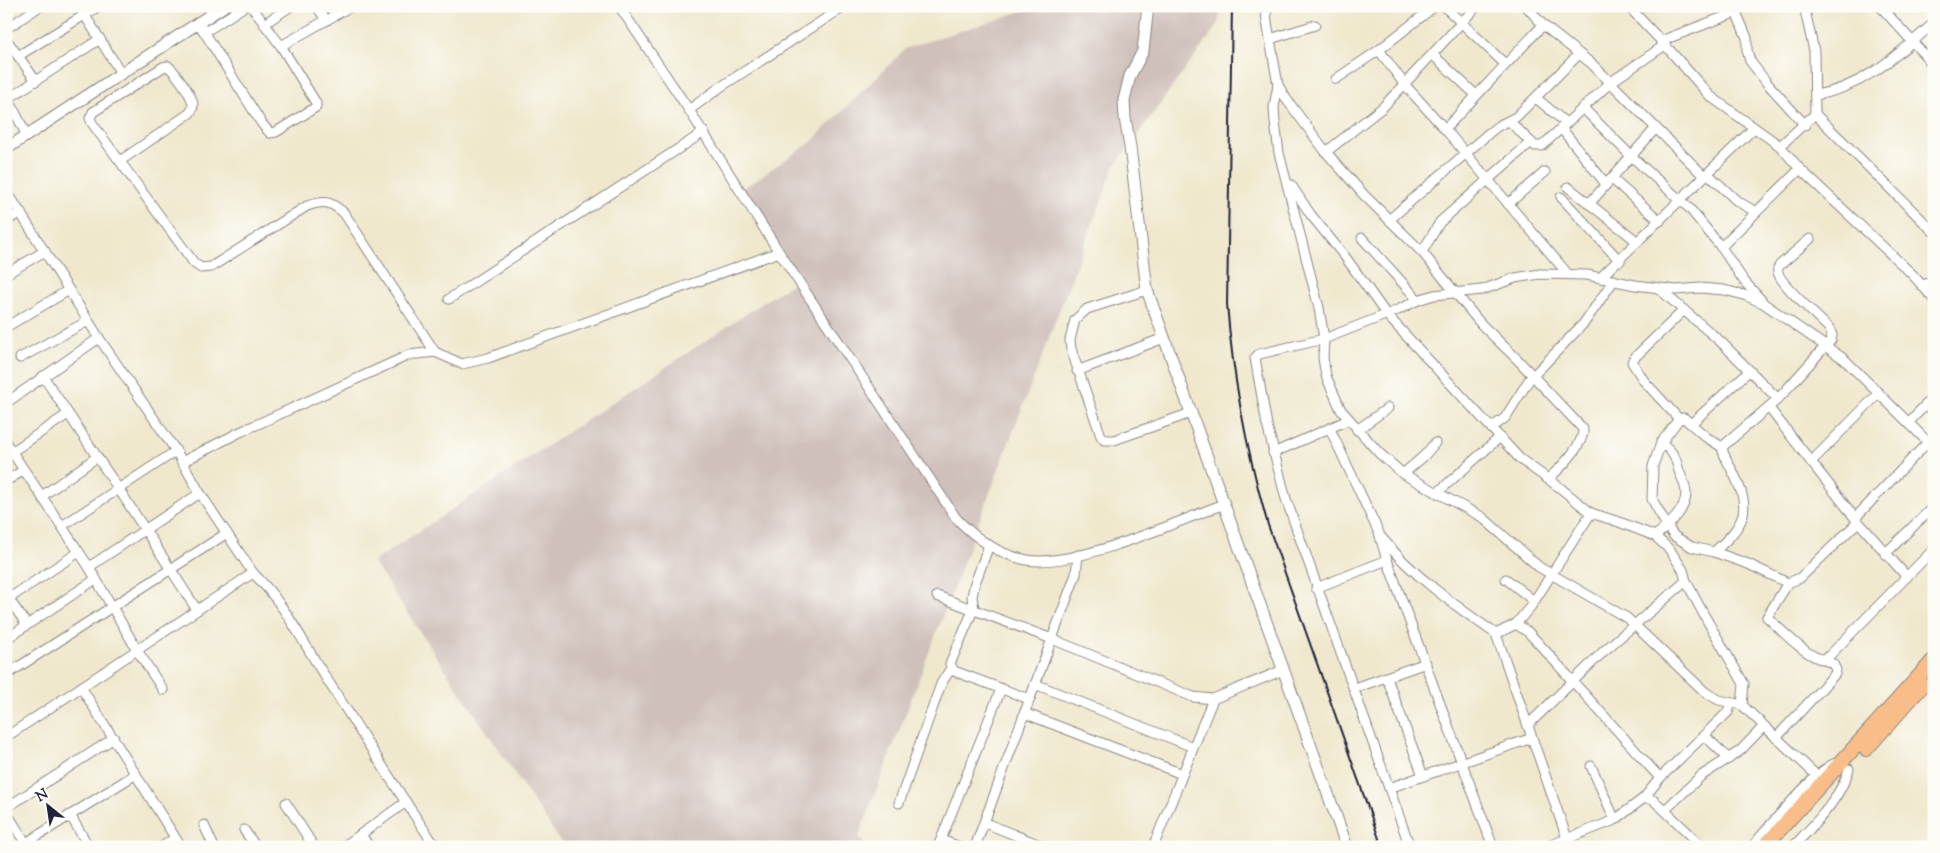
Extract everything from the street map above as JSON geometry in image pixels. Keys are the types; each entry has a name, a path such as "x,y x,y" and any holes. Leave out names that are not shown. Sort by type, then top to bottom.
{"main road":[{"path":"1845,765 1934,660"},
{"path":"1764,847 1828,777 1845,765 1934,673"},
{"path":"1777,847 1828,777"}],"street":[{"path":"79,6 121,73"},
{"path":"18,56 99,6"},
{"path":"6,149 224,6"},
{"path":"205,32 245,6"},
{"path":"198,22 262,124 270,133 276,132 316,107 281,46 250,6"},
{"path":"264,24 291,6"},
{"path":"316,6 326,21"},
{"path":"281,46 352,6"},
{"path":"619,6 704,132 779,252 956,518 966,529 989,545 1012,556 1028,560 1056,559 1116,544 1224,504"},
{"path":"689,110 719,88 845,6"},
{"path":"1148,6 1143,52 1130,76 1124,100 1147,290 1347,847"},
{"path":"1267,6 1266,11 1278,84 1287,100 1326,152 1364,195 1422,252 1442,274 1456,294 1531,378 1583,429 1583,433 1574,449 1562,466 1548,479"},
{"path":"1336,79 1379,50 1435,6"},
{"path":"1444,6 1505,64"},
{"path":"1326,152 1383,107 1477,6"},
{"path":"1526,6 1543,25 1611,82 1655,129 1706,175 1737,201 1756,212"},
{"path":"1628,6 1710,96 1780,146 1800,169 1923,286 1934,299"},
{"path":"1726,6 1744,30 1750,61 1780,99 1805,125"},
{"path":"1510,121 1535,146 1542,146 1611,82 1663,43 1733,14 1746,6"},
{"path":"1780,146 1815,114 1814,51 1804,6"},
{"path":"1880,6 1911,43 1930,61 1934,69"},
{"path":"6,29 35,8"},
{"path":"1816,95 1844,88 1860,81 1880,68 1934,23"},
{"path":"1270,39 1315,25"},
{"path":"1445,129 1543,25"},
{"path":"6,39 36,81"},
{"path":"27,136 7,97 36,81 100,39"},
{"path":"1379,50 1405,85 1445,129 1567,273"},
{"path":"1389,220 1493,129 1510,121 1536,98 1579,54"},
{"path":"1433,55 1476,95"},
{"path":"120,161 190,113 193,107 192,100 174,71 168,66 163,67 93,112 90,118 92,123 194,263 201,268 211,267 307,206 321,201 334,204 344,213 435,352"},
{"path":"1278,84 1274,107 1279,153 1319,308 1324,339 1323,358 1326,376 1335,398 1348,420 1379,453 1403,474 1482,517 1539,567 1635,623 1705,692 1719,700 1742,705 1776,738 1828,777"},
{"path":"1536,98 1563,126 1609,181 1660,221"},
{"path":"1583,108 1631,156 1681,199 1721,246 1738,274 1763,302 1844,359 1931,445 1800,578 1788,582 1767,617 1809,653 1833,664 1836,670 1835,674 1776,738"},
{"path":"1815,114 1933,229"},
{"path":"1600,278 1620,261 1754,128"},
{"path":"1589,204 1655,129"},
{"path":"449,299 704,132"},
{"path":"1422,252 1440,222 1530,142"},
{"path":"1721,246 1800,169"},
{"path":"1508,204 1545,172"},
{"path":"1287,178 1311,215 1346,258 1386,314 1528,466 1548,479 1590,513 1654,536 1670,550 1683,570 1686,580 1744,684 1742,705"},
{"path":"1568,187 1638,242"},
{"path":"6,190 99,338 176,451 226,533 253,573 283,607 436,847"},
{"path":"1561,197 1620,261"},
{"path":"6,221 21,212"},
{"path":"1362,238 1418,300"},
{"path":"1722,447 1778,399 1826,347 1832,335 1828,328 1784,283 1778,273 1780,265 1810,239"},
{"path":"6,274 45,250"},
{"path":"182,462 238,433 403,357 435,352 462,364 488,358 779,252"},
{"path":"1410,847 1355,688 1316,588 1286,500 1273,452 1255,358 1266,351 1324,339 1434,295 1482,290 1515,278 1540,274 1567,273 1588,275 1676,290 1700,288 1724,290 1763,302"},
{"path":"1491,428 1505,418 1531,378 1584,324 1614,280"},
{"path":"1923,286 1934,281"},
{"path":"1657,288 1721,342 1778,399"},
{"path":"6,327 69,290"},
{"path":"1147,290 1087,309 1075,320 1070,340 1077,371 1100,436 1104,440 1114,440 1190,413"},
{"path":"1679,419 1644,381 1632,362 1684,310"},
{"path":"20,358 88,321"},
{"path":"6,403 99,338"},
{"path":"1077,371 1164,338"},
{"path":"1692,423 1749,371"},
{"path":"44,376 196,610"},
{"path":"1810,462 1879,393"},
{"path":"1909,422 1934,396"},
{"path":"1357,430 1388,408"},
{"path":"1769,408 1856,520 1906,577"},
{"path":"13,451 68,414"},
{"path":"1714,552 1734,532 1744,514 1744,502 1722,447 1706,437 1692,423 1684,418 1679,419 1661,443 1653,466 1652,499 1666,526 1674,536 1692,547 1714,552 1748,564 1788,582"},
{"path":"1273,452 1348,420"},
{"path":"1330,429 1379,533 1387,560 1493,847"},
{"path":"1437,493 1500,437"},
{"path":"6,443 89,567 137,650 163,690"},
{"path":"1403,474 1424,456 1435,443"},
{"path":"1654,536 1682,508 1687,492 1673,453 1661,443"},
{"path":"62,526 176,451"},
{"path":"42,496 97,457"},
{"path":"6,481 24,470"},
{"path":"89,567 200,493"},
{"path":"1885,554 1934,506"},
{"path":"1496,634 1516,624 1534,601 1590,513"},
{"path":"6,675 226,533"},
{"path":"1379,533 1390,548 1408,566 1470,616 1496,634 1569,843"},
{"path":"899,803 941,684 951,668 950,664 974,608 972,598 974,586 989,545"},
{"path":"1823,660 1934,549"},
{"path":"28,625 7,597 79,552"},
{"path":"975,847 1076,574 1078,555"},
{"path":"1316,588 1387,560"},
{"path":"6,737 253,573"},
{"path":"6,639 96,579"},
{"path":"1506,579 1534,601"},
{"path":"1528,725 1635,623 1686,580"},
{"path":"937,596 1052,638 1181,693 1202,698 1213,699 1283,670"},
{"path":"1516,624 1528,632 1660,778"},
{"path":"1355,688 1426,663"},
{"path":"951,668 954,671 1030,699"},
{"path":"1387,678 1423,776"},
{"path":"1035,684 1193,747"},
{"path":"81,687 181,847"},
{"path":"960,847 940,843 1001,689"},
{"path":"1153,847 1213,699"},
{"path":"1546,847 1569,843 1615,820 1644,798 1660,778 1728,712 1731,702"},
{"path":"1024,713 1182,774"},
{"path":"1664,810 1701,776 1729,759 1764,726"},
{"path":"1704,735 1729,759"},
{"path":"6,808 114,738"},
{"path":"1389,788 1532,738"},
{"path":"1752,847 1828,777 1831,764 1845,765 1843,785 1832,805 1793,847"},
{"path":"1591,766 1615,820"},
{"path":"6,812 27,845 70,815 136,774"},
{"path":"1644,798 1653,800 1703,847"},
{"path":"343,847 406,802"},
{"path":"286,804 314,847"},
{"path":"70,815 89,847"},
{"path":"985,823 1045,847"},
{"path":"204,826 214,847"},
{"path":"244,830 256,847"},
{"path":"361,834 370,847"},
{"path":"162,847 176,838"}],"shaded area":[{"path":"1039,6 1220,6 1219,23 1114,167 859,836 866,847 564,847 373,562 800,278 742,189 810,143 906,48"}],"railway":[{"path":"1232,6 1227,304 1242,416 1268,525 1382,847"}]}
